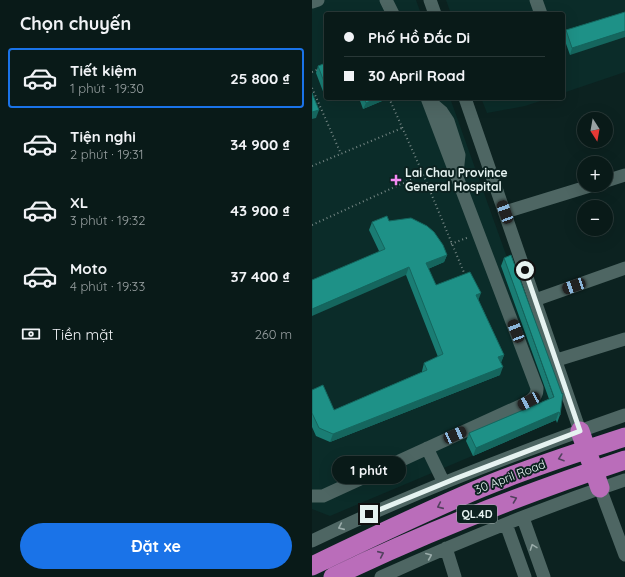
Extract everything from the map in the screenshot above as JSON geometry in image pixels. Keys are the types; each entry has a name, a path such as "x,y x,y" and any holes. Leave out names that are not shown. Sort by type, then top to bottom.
{"highway":[{"path":"580,431 600,488"},
{"name":"30 April Road","path":"312,566 440,505 482,487 625,437"},
{"name":"30 April Road","path":"333,577 402,545 491,508 625,460"}],"street":[{"path":"312,2 318,0"},
{"path":"386,0 392,12"},
{"path":"430,0 434,12"},
{"path":"536,0 540,12"},
{"path":"312,496 323,496 511,410 529,401 535,397 537,393 534,380 427,100"},
{"path":"466,100 557,360 580,431"},
{"path":"613,179 625,175"},
{"path":"505,212 577,190"},
{"path":"535,300 625,268"},
{"path":"557,360 625,339"},
{"name":"30 April Road","path":"312,541 369,514 444,483 580,431 625,416"},
{"path":"427,448 444,483"},
{"name":"QL.4D","path":"380,577 506,524 625,480"},
{"path":"600,488 625,555"},
{"path":"523,518 544,577"},
{"path":"506,524 525,577"},
{"path":"446,548 456,577"}],"path":[{"path":"312,72 319,69"},
{"path":"312,88 341,154"},
{"path":"390,100 423,174 467,280"},
{"path":"312,166 402,128"},
{"path":"312,225 423,174"},
{"path":"451,244 479,233"}],"shaded area":[{"name":"Lai Chau Province General Hospital","path":"312,0 416,0 420,12 324,12 324,100 451,100 509,263 557,420 330,516 312,509"},
{"path":"446,0 625,0 625,72 565,92 565,12 450,12"},
{"path":"482,100 543,100 525,106 487,113"}],"building":[{"path":"625,12 625,31 572,48 566,30"},
{"path":"324,64 324,82 318,66"},
{"path":"312,93 319,110 312,112"},
{"path":"365,100 373,100 366,103"},
{"path":"387,216 389,221 411,218 427,226 434,232 443,245 447,255 426,263 436,285 470,272 481,293 476,295 504,355 498,357 503,367 333,434 319,428 312,413 312,390 323,385 334,410 427,370 424,363 443,354 409,267 312,309 312,280 385,249 372,222"},
{"path":"511,255 562,394 563,393 560,415 559,412 476,448 469,433 554,397 504,258"}],"place":[{"name":"Lai Chau Province General Hospital","path":"396,180"}],"route":[{"path":"369,514 523,452 580,431 525,270"}]}
